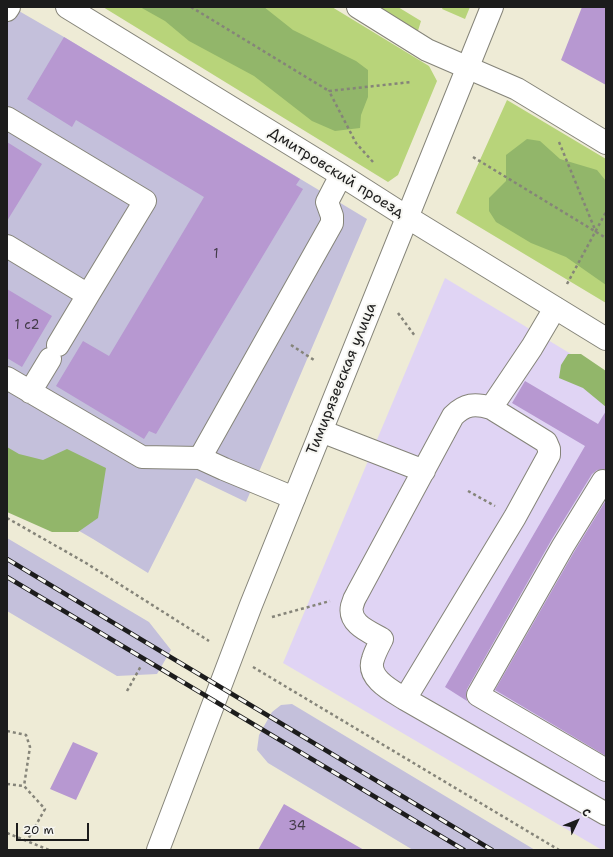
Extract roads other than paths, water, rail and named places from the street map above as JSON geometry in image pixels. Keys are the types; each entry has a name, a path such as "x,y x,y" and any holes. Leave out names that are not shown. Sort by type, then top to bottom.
{"main road":[{"name":"Дмитровский проезд","path":"67,7 606,339"},
{"path":"358,7 427,50 517,89 606,143"},
{"name":"Тимирязевская улица","path":"158,850 251,605 492,7"},
{"path":"7,118 145,201 30,392"},
{"path":"200,458 332,223 332,216 327,202 341,175"},
{"path":"7,246 88,295"},
{"path":"491,408 532,347 555,308"},
{"path":"7,378 142,457 200,458 294,498"},
{"path":"405,699 515,517 549,456 549,449 546,442 491,408 474,405 460,409 453,416 357,594 352,607 354,619 361,628 382,639 372,660 373,671 376,678 383,685 405,699 606,814"},
{"path":"321,431 424,471"},
{"path":"603,481 563,546 478,695 606,770"}],"railway":[{"path":"7,559 492,850"},
{"path":"7,577 464,850"}]}
